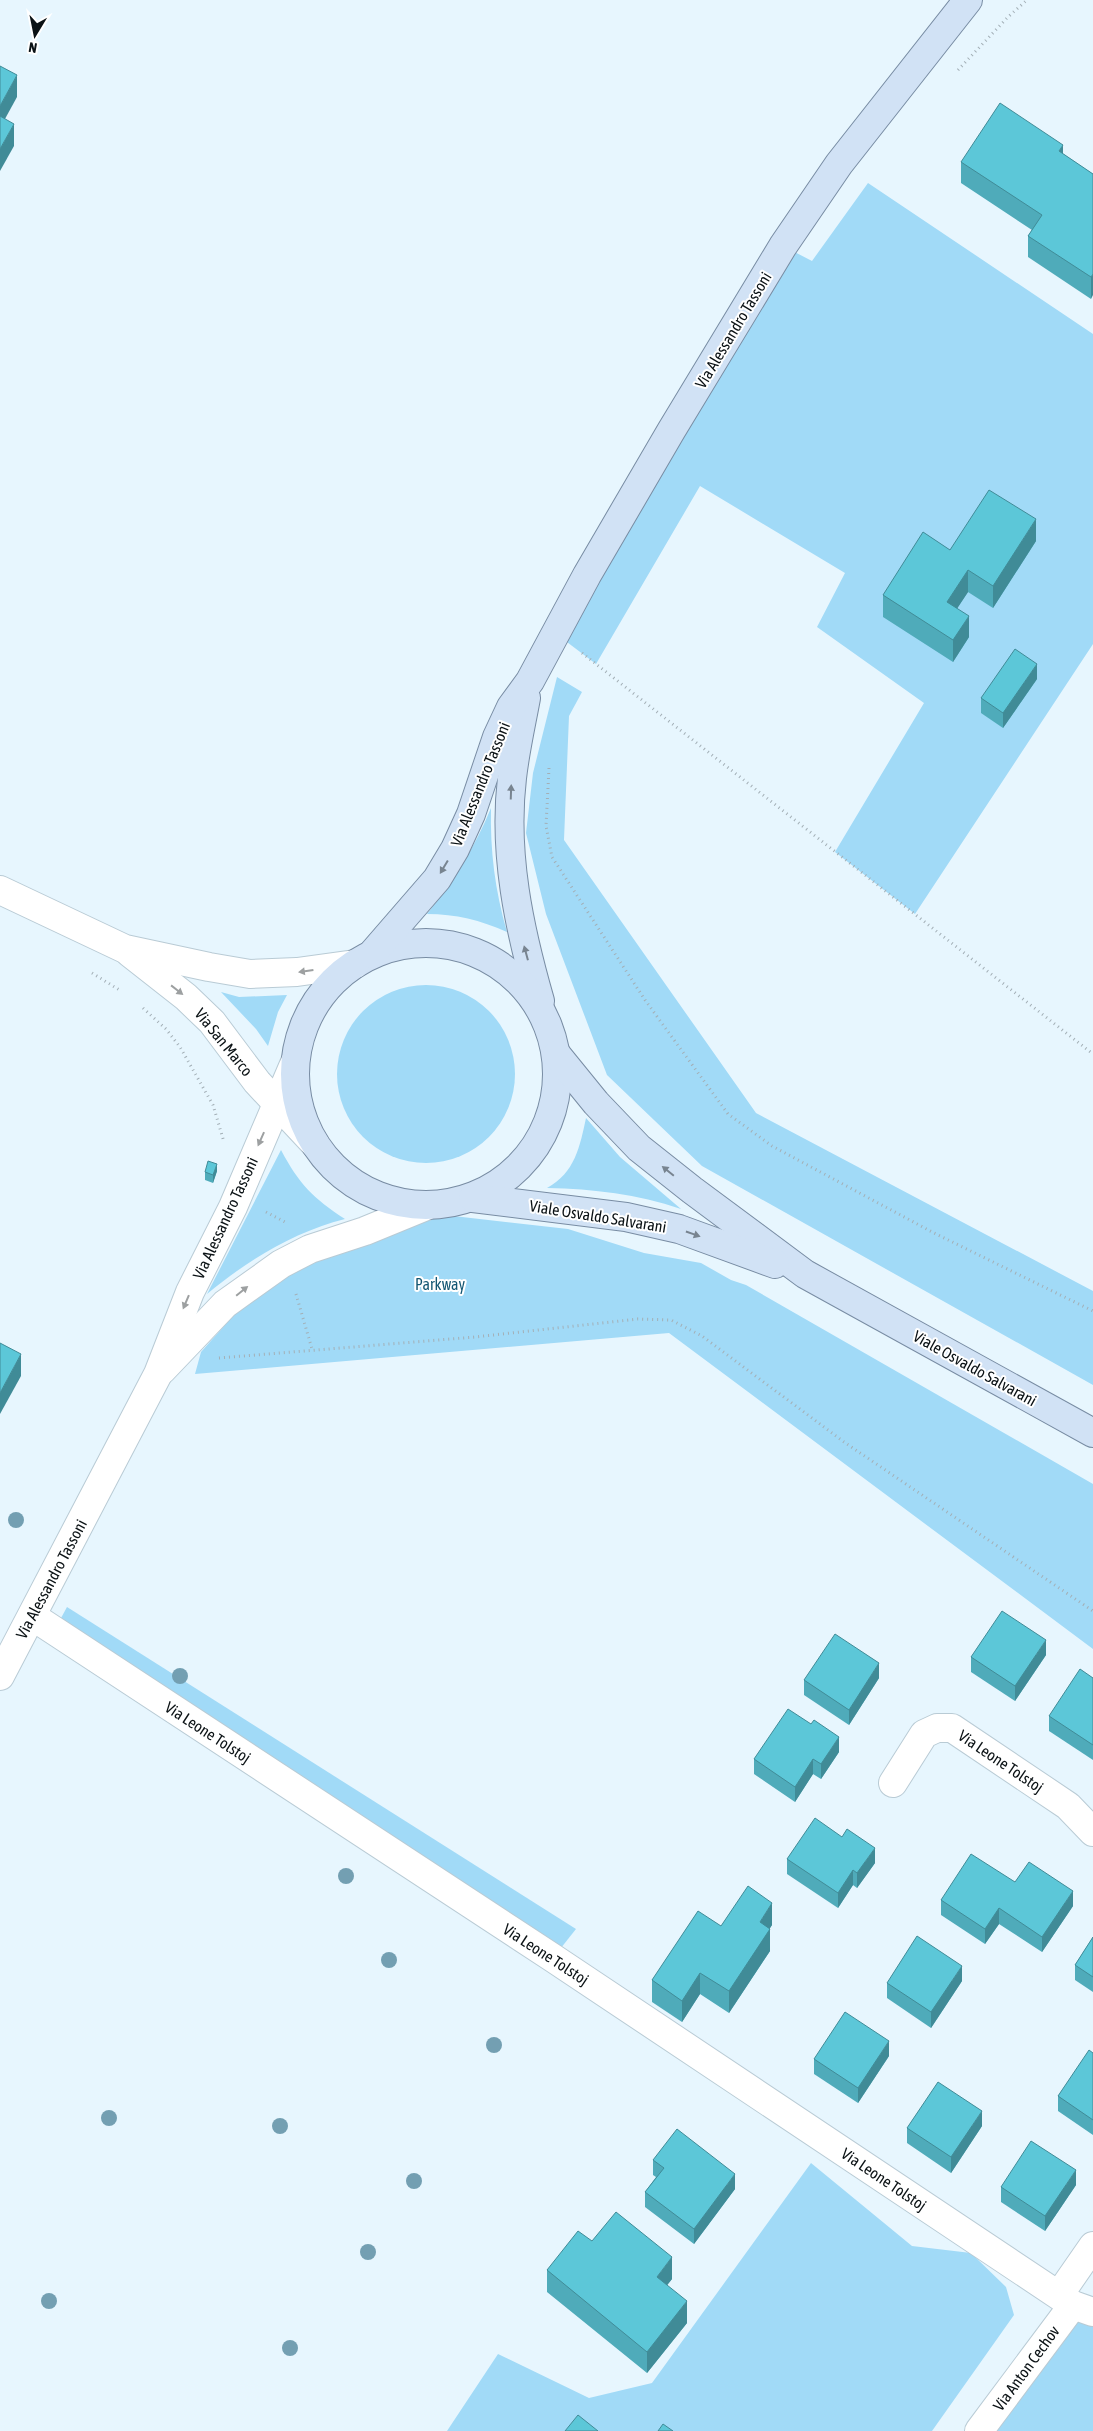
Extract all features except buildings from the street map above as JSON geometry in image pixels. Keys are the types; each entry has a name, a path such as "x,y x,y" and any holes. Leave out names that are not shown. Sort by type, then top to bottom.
{"main road":[{"name":"Via Alessandro Tassoni","path":"363,959 437,879 455,849 471,814 497,737 511,707 530,681 587,575 671,430 784,246 839,164 968,0"},
{"name":"Via Alessandro Tassoni","path":"530,681 512,778 510,844 512,878 524,948 557,1055"},
{"path":"545,1016 531,995 514,976 494,961 471,950 446,944 421,943 396,946 363,959 332,983 314,1006 301,1034 295,1062 298,1100 302,1118 314,1144 336,1169 362,1189 393,1202 426,1206 450,1204 473,1198 504,1181 530,1156 548,1126 557,1091 557,1055"},
{"name":"Viale Osvaldo Salvarani","path":"557,1055 596,1103 639,1148 805,1274 1093,1433"},
{"name":"Viale Osvaldo Salvarani","path":"473,1198 634,1219 679,1229 805,1274"}],"street":[{"name":"Via San Marco","path":"1,892 125,949 250,974 297,972 363,959"},
{"name":"Via San Marco","path":"125,949 186,997 212,1022 257,1082 314,1144"},
{"name":"Via Alessandro Tassoni","path":"0,1676 158,1374 190,1292 237,1198 295,1062"},
{"name":"Via Alessandro Tassoni","path":"158,1374 225,1304 251,1283 286,1261 310,1249 365,1231 426,1206"},
{"name":"Via Leone Tolstoj","path":"32,1616 570,1969 1075,2304"},
{"name":"Via Leone Tolstoj","path":"893,1783 924,1734 937,1728 952,1728 1068,1806 1093,1832"},
{"path":"1075,2304 1093,2246"},
{"name":"Via Anton Cechov","path":"980,2431 1075,2304"}],"path":[{"path":"580,652 1093,1054"},
{"path":"549,759 546,826 552,857 645,1000 728,1114 772,1146 934,1232 1093,1310"},
{"path":"85,968 124,993"},
{"path":"139,1005 166,1030 180,1047 213,1105 226,1148"},
{"path":"237,1198 284,1222 275,1240 286,1261 312,1349"},
{"path":"216,1358 475,1337 638,1319 671,1320 702,1336 844,1442 1093,1611"}],"green space":[{"path":"868,183 1093,334 1093,644 915,914 835,852 924,703 817,627 845,573 700,486 596,664 555,633 783,246 812,261"},
{"path":"557,677 582,692 569,716 564,840 756,1113 1093,1291 1093,1385 702,1166 607,1075 546,914 526,833 533,773"},
{"path":"491,808 491,840 494,870 507,932 468,919 448,915 427,914 463,864"},
{"path":"417,985 435,985 452,988 468,995 483,1005 495,1017 505,1032 512,1048 515,1074 514,1091 509,1108 495,1131 483,1143 468,1153 452,1160 435,1163 417,1163 400,1160 384,1153 369,1143 357,1131 347,1116 340,1100 337,1083 337,1065 340,1048 347,1032 357,1017 369,1005 384,995 400,988"},
{"path":"221,992 239,997 287,995 278,1012 268,1046 256,1029"},
{"path":"586,1118 620,1157 681,1209 615,1193 547,1188 564,1175 570,1167 575,1158"},
{"path":"281,1150 294,1172 315,1197 345,1219 290,1239 255,1259 207,1294"},
{"name":"Parkway","path":"436,1214 568,1229 644,1253 701,1263 731,1280 746,1285 1093,1484 1093,1649 669,1333 195,1374 201,1352 242,1306 288,1275 347,1246"},
{"path":"67,1607 576,1929 553,1958 54,1631"},
{"path":"811,2163 912,2246 971,2253 1006,2287 1014,2315 932,2431 447,2431 498,2354 589,2398 652,2383"},
{"path":"1080,2318 1093,2324 1093,2431 995,2431"}]}
